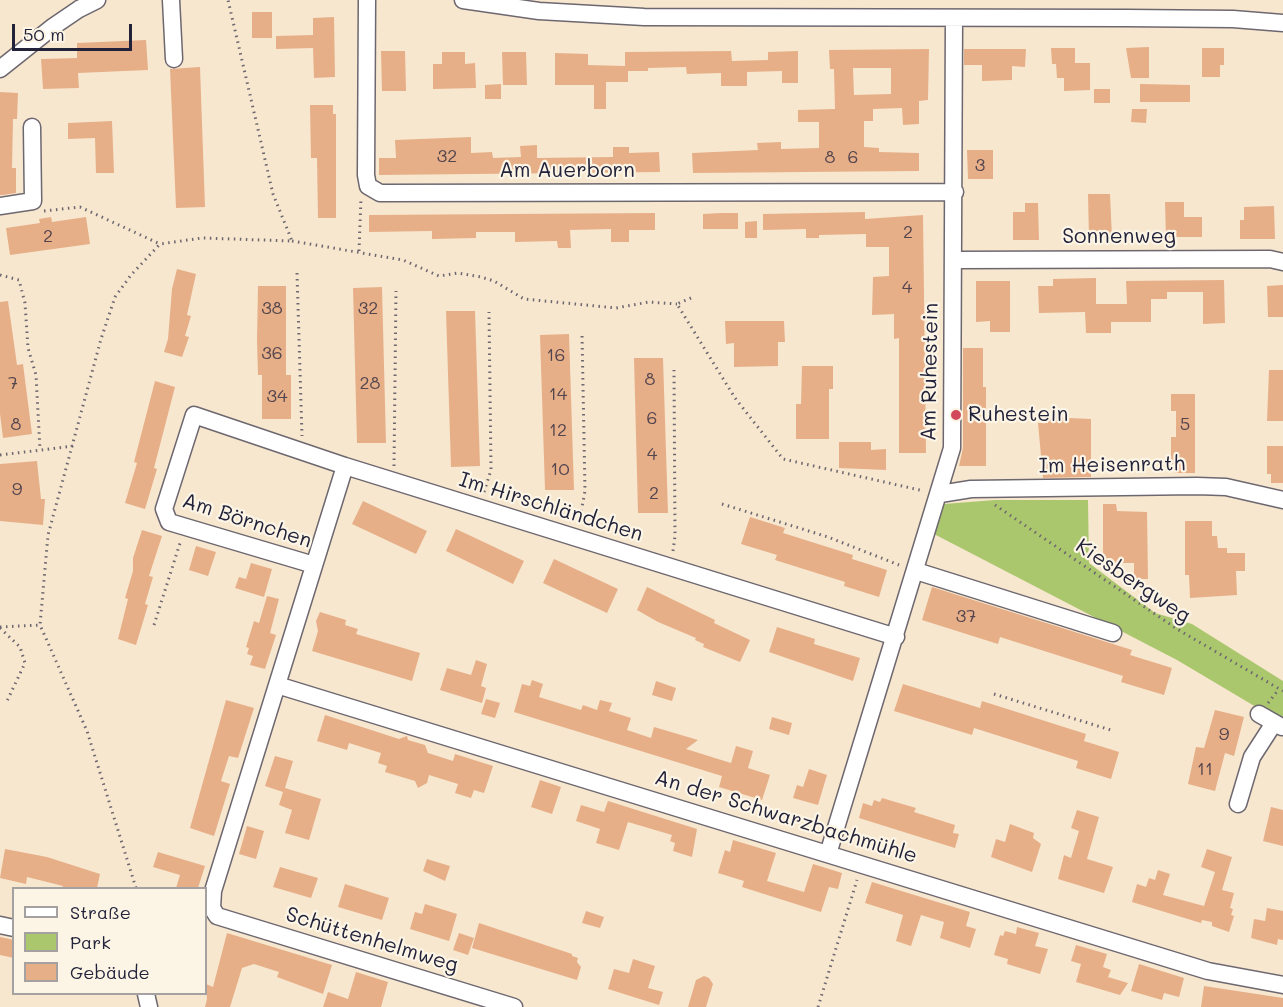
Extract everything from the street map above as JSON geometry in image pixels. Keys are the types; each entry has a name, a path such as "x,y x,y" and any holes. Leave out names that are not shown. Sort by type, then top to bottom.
{"street":[{"path":"0,69 54,26 79,9 98,0"},
{"path":"171,0 174,59"},
{"path":"367,0 366,175 368,186"},
{"path":"464,0 539,11 644,17 1233,19 1283,23"},
{"name":"Am Ruhestein","path":"828,854 940,494 952,448 955,260 954,18"},
{"path":"0,206 33,201 32,128"},
{"name":"Am Auerborn","path":"368,186 380,193 955,192"},
{"name":"Sonnenweg","path":"955,260 1270,259 1283,262"},
{"name":"Im Hirschländchen","path":"194,415 345,466 896,637"},
{"name":"Am Börnchen","path":"194,415 164,509 169,522 314,566"},
{"path":"212,914 213,891 345,466"},
{"name":"Im Heisenrath","path":"940,494 971,489 1197,486 1226,487 1283,500"},
{"path":"916,571 1113,633"},
{"name":"An der Schwarzbachmühle","path":"277,685 1208,971 1283,985"},
{"path":"1238,804 1252,757 1278,725 1259,714"},
{"name":"Schüttenhelmweg","path":"212,914 514,1007"}],"path":[{"path":"228,0 273,194 292,241"},
{"path":"359,250 361,199 368,186"},
{"path":"33,201 44,211 80,207 160,244 202,238 292,241 359,250 403,260 439,276 458,273 488,279 524,299 616,308 649,302 677,304 691,298"},
{"path":"136,887 87,731 40,625 48,535 115,297 160,244"},
{"path":"297,273 303,452"},
{"path":"0,275 19,280 25,303 28,348 36,375 40,450"},
{"path":"393,481 396,291"},
{"path":"677,304 735,398 783,459 940,494"},
{"path":"479,508 491,470 489,312"},
{"path":"576,538 585,491 582,333"},
{"path":"670,567 675,536 674,370"},
{"path":"0,455 74,446"},
{"name":"Kiesbergweg","path":"971,489 1177,629 1283,691"},
{"path":"722,504 828,537 916,571"},
{"path":"154,625 185,527"},
{"path":"0,628 40,625"},
{"path":"0,628 20,647 25,663 7,701"},
{"path":"994,694 1114,731"},
{"path":"818,1007 861,864"}],"green space":[{"path":"995,500 1088,500 1089,563 1155,613 1192,624 1283,681 1283,723 1177,660 934,534 944,504"}],"building":[{"path":"252,12 272,12 272,38 252,38"},
{"path":"334,17 335,77 314,78 313,48 276,49 276,36 313,35 313,18"},
{"path":"146,40 148,70 78,73 79,88 43,89 41,59 77,58 77,43"},
{"path":"1149,47 1149,78 1131,78 1126,48"},
{"path":"1051,48 1075,48 1075,63 1090,63 1090,90 1064,91 1064,78 1057,78 1056,64 1052,64"},
{"path":"1202,48 1224,48 1224,65 1220,65 1220,77 1202,77"},
{"path":"929,49 928,100 919,101 919,124 903,125 902,108 873,109 873,121 864,121 864,147 879,148 879,152 919,153 919,171 693,173 692,153 758,150 757,143 781,142 781,149 819,148 819,122 798,122 798,110 835,109 834,69 830,69 829,50","holes":["853,68 891,68 891,94 854,95"]},
{"path":"964,49 1026,49 1025,67 1012,66 1012,80 982,81 982,65 964,65"},
{"path":"381,51 405,51 406,91 382,91"},
{"path":"731,51 732,61 768,60 768,52 798,51 798,83 782,83 782,71 747,72 747,86 721,86 721,73 687,74 686,67 648,68 648,71 628,71 628,82 606,82 606,109 594,109 594,85 555,85 555,53 588,54 588,65 625,66 625,52"},
{"path":"442,52 465,52 465,64 475,63 476,88 433,89 433,64 442,64"},
{"path":"502,52 526,52 527,85 503,85"},
{"path":"200,67 205,207 176,208 170,69"},
{"path":"501,84 501,99 485,99 485,85"},
{"path":"1140,84 1190,85 1190,102 1140,102"},
{"path":"1094,89 1110,89 1110,103 1094,103"},
{"path":"0,92 18,93 17,119 13,119 12,168 16,168 16,193 3,195 0,195"},
{"path":"310,105 333,105 333,114 336,114 336,218 318,218 317,158 311,158"},
{"path":"1132,109 1147,109 1146,123 1131,122"},
{"path":"112,121 114,173 96,173 95,138 68,139 68,123"},
{"path":"471,137 471,153 492,152 493,158 521,157 520,146 537,145 537,158 613,157 613,147 629,147 629,153 659,152 660,172 379,175 379,158 396,158 395,140"},
{"path":"967,150 993,150 993,179 968,179"},
{"path":"1088,194 1110,194 1112,238 1089,238"},
{"path":"1165,202 1184,202 1184,217 1202,217 1202,237 1166,237"},
{"path":"1025,203 1038,203 1039,240 1013,240 1013,212 1025,212"},
{"path":"1274,206 1275,239 1240,239 1240,220 1244,220 1244,207"},
{"path":"865,212 865,219 923,215 926,453 899,453 899,338 894,339 894,314 872,315 873,277 889,276 889,247 866,247 866,234 819,235 819,238 806,238 806,229 763,230 763,214"},
{"path":"655,213 655,230 629,230 629,242 611,242 611,229 570,230 571,248 558,248 557,241 515,242 515,232 476,232 476,238 432,239 432,231 369,232 369,215"},
{"path":"738,213 738,229 703,229 703,214"},
{"path":"51,217 52,222 86,217 90,244 10,255 6,228 40,223 39,219"},
{"path":"757,221 757,238 745,238 745,222"},
{"path":"177,269 196,274 187,315 191,316 185,336 189,337 182,357 164,352 168,339 172,289"},
{"path":"1096,278 1096,304 1127,304 1126,281 1224,280 1225,323 1203,324 1203,292 1167,292 1167,299 1151,299 1151,322 1111,322 1111,333 1086,333 1085,312 1039,313 1038,286 1053,286 1053,279"},
{"path":"976,281 1010,281 1010,332 990,332 990,321 976,322"},
{"path":"1283,285 1283,317 1268,317 1267,286"},
{"path":"258,286 286,286 286,375 291,375 291,419 262,419 262,375 258,375"},
{"path":"382,287 386,443 357,443 353,288"},
{"path":"8,301 17,365 23,364 32,434 3,438 0,414 0,302"},
{"path":"446,311 475,311 480,466 451,467"},
{"path":"725,321 784,321 785,342 778,342 778,366 734,367 734,343 726,344"},
{"path":"569,334 574,490 545,490 540,335"},
{"path":"963,348 983,348 983,387 986,387 986,466 959,466 963,448"},
{"path":"634,358 663,358 668,513 638,513"},
{"path":"802,366 833,366 833,389 829,389 829,439 796,439 796,404 801,404"},
{"path":"1269,370 1283,370 1283,421 1267,421"},
{"path":"155,381 175,387 154,468 157,469 145,509 125,503 137,463 134,462"},
{"path":"1171,394 1195,394 1195,473 1175,473 1175,464 1171,464 1171,437 1176,437 1176,411 1171,411"},
{"path":"1048,417 1091,419 1091,477 1043,478 1038,423 1048,423"},
{"path":"839,442 871,442 871,450 886,449 886,470 839,468"},
{"path":"1267,446 1283,446 1283,483 1271,483 1271,474 1267,474"},
{"path":"37,461 41,499 45,499 43,525 0,521 0,464"},
{"path":"363,501 427,531 416,554 352,524"},
{"path":"1103,504 1116,504 1117,511 1147,512 1148,579 1134,579 1134,563 1103,563"},
{"path":"750,517 785,528 783,533 853,555 852,559 887,570 879,597 844,586 845,582 775,560 777,555 741,544"},
{"path":"1185,521 1212,521 1212,536 1217,536 1218,548 1227,548 1227,553 1245,553 1245,571 1236,571 1237,595 1190,598 1189,575 1185,575"},
{"path":"456,529 524,561 513,584 446,551"},
{"path":"142,530 162,536 149,576 153,577 145,604 148,605 136,645 118,639 128,599 125,598 133,571 133,558"},
{"path":"196,546 216,552 208,576 189,570"},
{"path":"554,559 618,589 607,613 543,583"},
{"path":"251,563 272,569 264,597 235,588 239,577 246,579"},
{"path":"647,587 750,640 740,662 703,647 704,644 695,640 696,638 658,622 637,610"},
{"path":"932,587 1132,650 1130,655 1172,668 1164,695 1121,682 1123,676 1000,637 998,644 922,620"},
{"path":"267,596 279,599 270,633 276,635 265,669 250,665 253,656 247,654 249,648 246,647 254,621 259,623"},
{"path":"320,612 346,620 345,625 358,629 356,634 420,653 412,681 312,651 318,631 316,621"},
{"path":"777,627 815,639 814,644 860,658 853,681 769,652"},
{"path":"476,660 487,664 481,686 486,688 482,703 440,690 447,668 471,675"},
{"path":"532,680 543,684 539,697 581,710 583,705 597,710 600,700 612,703 609,711 631,718 627,730 651,738 654,727 698,740 686,749 731,763 736,746 753,751 748,768 770,775 762,800 719,787 722,776 514,712 522,684 530,686"},
{"path":"656,681 676,688 672,701 652,695"},
{"path":"903,684 980,708 982,701 1086,734 1084,741 1119,752 1111,779 1076,768 1078,761 974,728 972,735 894,711"},
{"path":"486,699 500,703 495,718 481,714"},
{"path":"226,700 254,708 238,758 229,756 221,781 230,784 214,836 190,828"},
{"path":"1215,710 1244,717 1234,756 1225,753 1215,791 1188,784 1196,747 1204,748"},
{"path":"325,715 399,739 407,736 408,740 425,745 428,753 453,761 455,754 493,766 484,793 474,790 471,798 455,793 458,784 429,775 427,783 418,788 415,781 385,772 387,766 378,763 381,753 349,743 347,750 317,741"},
{"path":"772,717 792,723 789,735 769,729"},
{"path":"275,756 293,761 285,788 321,799 309,840 285,833 292,810 279,805 283,792 265,786"},
{"path":"809,769 827,775 818,805 793,798 797,785 803,787"},
{"path":"540,780 561,787 552,814 531,807"},
{"path":"882,798 916,808 914,812 955,825 953,833 959,834 955,848 859,818 863,803 872,806 874,800 880,802"},
{"path":"608,801 697,829 692,857 673,851 675,843 670,841 672,835 628,822 619,850 596,843 600,829 576,821 581,805 604,812"},
{"path":"1271,807 1283,810 1283,846 1263,841"},
{"path":"1077,810 1099,817 1087,859 1113,867 1104,893 1058,879 1064,855 1071,858 1079,831 1071,828"},
{"path":"1010,824 1034,833 1033,838 1041,844 1032,872 991,857 996,839 1005,842"},
{"path":"247,826 264,831 256,859 239,854"},
{"path":"733,840 776,853 767,881 804,892 813,864 842,873 838,889 829,887 821,912 742,887 744,881 718,873 725,850 730,852"},
{"path":"5,849 47,857 100,874 97,887 62,887 27,877 26,884 0,878"},
{"path":"1207,849 1232,857 1222,890 1234,893 1230,908 1233,909 1231,915 1234,916 1229,932 1212,926 1212,922 1202,920 1201,923 1132,902 1137,884 1146,887 1149,878 1155,880 1158,870 1170,874 1163,895 1204,906 1215,872 1201,867"},
{"path":"158,852 205,866 198,887 176,887 180,875 153,867"},
{"path":"427,859 450,866 445,881 423,871"},
{"path":"280,867 318,878 311,898 273,887"},
{"path":"872,882 970,912 966,926 976,929 970,948 940,938 944,922 921,915 911,946 896,941 903,915 865,903"},
{"path":"345,884 389,898 382,920 338,907"},
{"path":"425,904 457,914 449,941 410,929 415,912 422,914"},
{"path":"1267,908 1283,911 1283,940 1278,939 1277,945 1251,938 1254,919 1265,921"},
{"path":"586,911 604,917 600,928 582,923"},
{"path":"479,923 572,954 578,958 577,962 581,967 577,980 472,948"},
{"path":"1017,927 1039,933 1035,946 1048,949 1040,974 1007,964 1008,959 994,955 1000,935 1003,936 1005,931 1016,934"},
{"path":"227,933 332,965 323,994 277,977 279,972 254,964 242,968 230,1007 205,1007 207,984 213,987"},
{"path":"459,933 474,938 468,955 453,950"},
{"path":"0,937 12,940 12,958 0,955"},
{"path":"1076,945 1107,954 1103,967 1111,970 1108,977 1128,983 1120,995 1076,982 1081,964 1071,961"},
{"path":"633,959 655,966 648,988 663,992 659,1005 608,989 614,969 629,973"},
{"path":"1139,964 1184,978 1179,997 1164,993 1162,1000 1131,991"},
{"path":"356,972 388,982 381,1007 323,1007 328,992 348,999"},
{"path":"704,976 709,978 713,984 706,1007 688,1007 696,980"},
{"path":"1204,986 1283,998 1283,1007 1201,1007"}],"place":[{"name":"Ruhestein","path":"956,415"}]}
